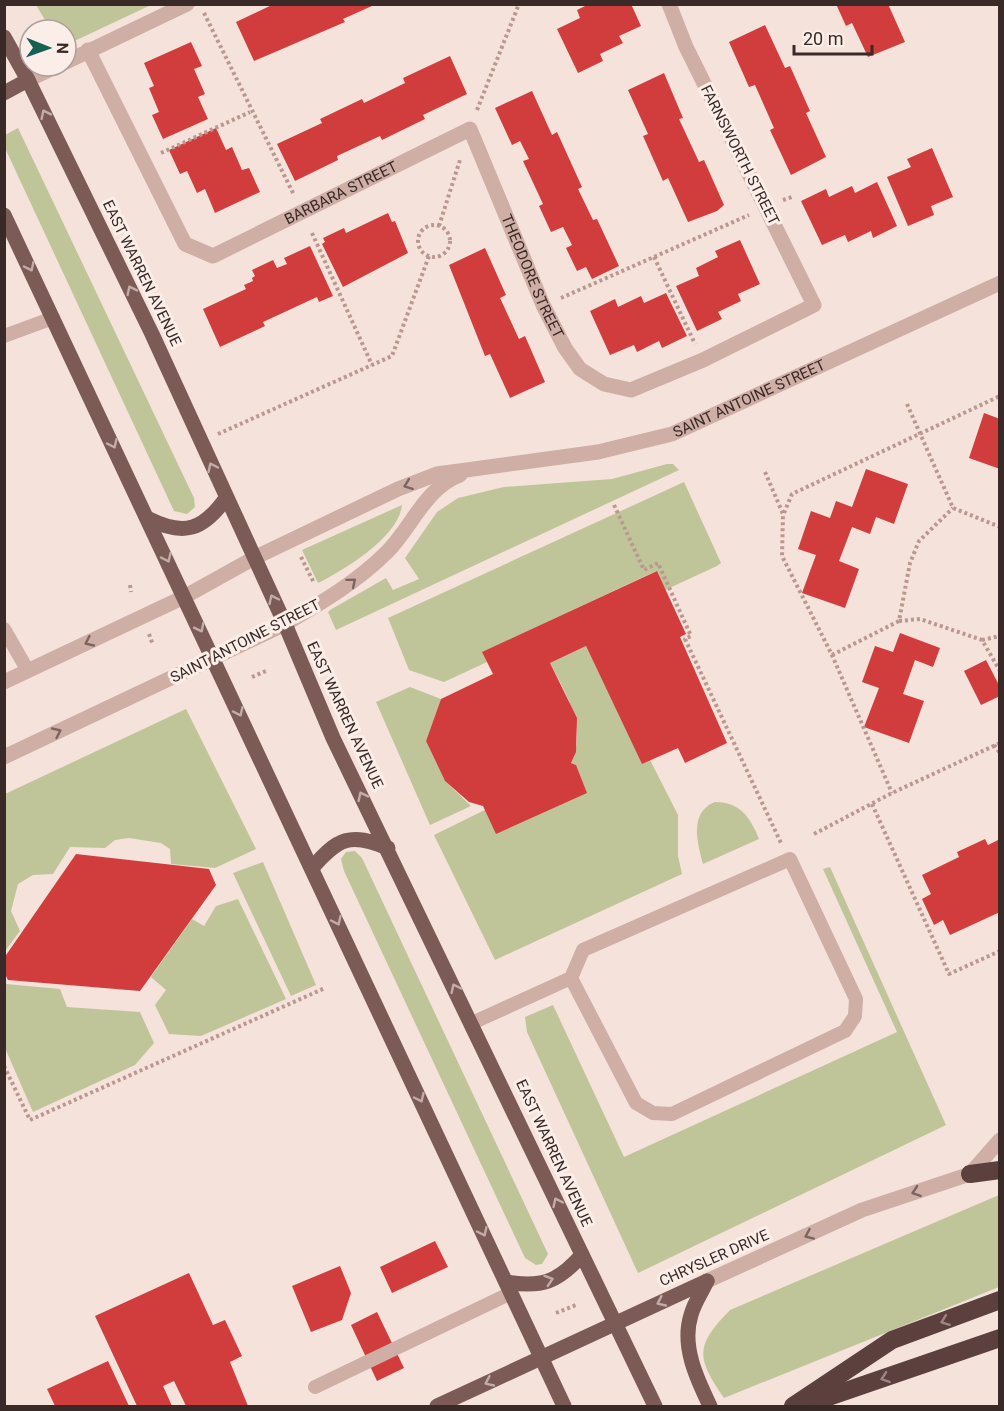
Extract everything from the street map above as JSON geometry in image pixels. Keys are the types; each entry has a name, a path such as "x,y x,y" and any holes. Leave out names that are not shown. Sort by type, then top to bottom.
{"highway":[{"path":"970,1174 999,1170"},
{"path":"793,1407 892,1340 999,1300"},
{"path":"801,1407 999,1338"}],"main road":[{"name":"EAST WARREN AVENUE","path":"4,37 28,80 152,334 285,624 333,738 653,1402"},
{"path":"4,93 28,80"},
{"path":"4,215 215,659 564,1407"},
{"path":"149,519 178,530 196,527 212,517 226,498"},
{"path":"312,868 327,851 346,840 366,839 388,848"},
{"path":"509,1287 549,1283 567,1272 582,1255"},
{"path":"707,1281 691,1315 687,1334 695,1376 710,1407"},
{"name":"CHRYSLER DRIVE","path":"437,1407 707,1281"}],"street":[{"path":"78,56 187,4"},
{"name":"FARNSWORTH STREET","path":"669,4 686,47 814,305 703,360"},
{"path":"88,51 143,162"},
{"path":"28,80 32,78"},
{"name":"BARBARA STREET","path":"143,162 185,244 213,256 470,129"},
{"name":"THEODORE STREET","path":"470,129 543,305 565,348 580,369 604,384 631,390 703,360"},
{"name":"SAINT ANTOINE STREET","path":"4,682 184,597 254,558 398,489 437,474 598,452 672,434 999,282"},
{"name":"SAINT ANTOINE STREET","path":"4,757 215,659 285,624 344,589 402,536 437,487 450,479 485,466"},
{"path":"970,1174 999,1140"},
{"name":"CHRYSLER DRIVE","path":"707,1281 862,1210 970,1174"}],"lane":[{"path":"4,336 53,318"},
{"path":"4,629 28,671"},
{"path":"472,1023 571,978 583,950 790,859 856,999 855,1016 845,1031 775,1065 672,1114 653,1113 636,1103 571,978"},
{"path":"315,1387 509,1287"}],"path":[{"path":"199,4 250,112 297,201"},
{"path":"439,226 470,129 519,4"},
{"path":"143,162 250,112"},
{"path":"543,305 792,197"},
{"path":"439,226 447,233 449,244 440,256 429,256 421,250 419,236 425,228 439,226"},
{"path":"312,233 372,365"},
{"path":"201,441 392,356 429,256"},
{"path":"654,258 703,360"},
{"path":"891,794 832,654 782,556 783,514 792,494 999,396"},
{"path":"907,404 953,508 999,527"},
{"path":"765,472 783,514"},
{"path":"614,505 644,570 658,563 691,636 685,639 782,846"},
{"path":"899,621 910,563 919,542 953,508"},
{"path":"298,551 315,585"},
{"path":"130,585 131,592"},
{"path":"832,654 899,621 920,618 982,640 999,636"},
{"path":"148,633 153,645"},
{"path":"982,640 999,671"},
{"path":"991,654 999,654"},
{"path":"252,677 266,670"},
{"path":"814,834 891,794 999,743"},
{"path":"994,745 999,753"},
{"path":"872,804 949,974 999,951"},
{"path":"4,1066 30,1120 325,988"},
{"path":"556,1313 576,1305"}],"green space":[{"path":"36,5 151,5 78,39 78,18 44,18"},
{"path":"18,128 194,498 195,507 187,514 174,511 5,148 5,135"},
{"path":"673,464 679,470 336,630 328,612 330,610 386,578 393,590 419,579 405,558 437,512 458,498 504,487 612,479"},
{"path":"684,482 721,563 717,566 665,590 656,571 483,652 487,662 444,682 409,670 388,618"},
{"path":"402,505 399,517 381,540 342,570 318,583 302,550"},
{"path":"586,646 642,763 650,760 678,815 678,856 682,874 495,960 434,835 576,765 571,763 576,750 577,737 573,712 550,663"},
{"path":"410,687 441,699 426,741 445,781 471,806 430,825 376,702"},
{"path":"186,709 256,849 215,868 171,864 170,849 161,843 129,838 115,840 105,848 70,847 53,874 33,875 18,884 11,911 20,931 5,951 5,794"},
{"path":"715,802 731,805 743,812 759,839 703,864 697,838 698,820 701,813"},
{"path":"355,851 362,858 548,1254 542,1264 536,1265 525,1258 344,871 341,859 346,852"},
{"path":"263,862 316,985 291,996 233,873"},
{"path":"830,867 946,1125 638,1273 527,1032 525,1017 553,1005 624,1157 897,1032 823,869"},
{"path":"238,899 286,999 201,1036 169,1034 155,1005 166,990 151,977 192,919 204,926 216,906"},
{"path":"6,984 60,989 67,1007 140,1012 154,1043 135,1065 33,1112 5,1048"},
{"path":"999,1195 999,1287 724,1398 708,1372 703,1352 711,1333 730,1310"}],"building":[{"path":"274,4 282,6 374,5 343,19 345,22 254,61 236,22"},
{"path":"589,4 631,4 641,26 619,36 623,43 600,54 603,61 578,73 557,29 580,18 577,10"},
{"path":"836,4 888,4 905,42 868,57 852,23 846,26"},
{"path":"765,25 785,68 790,66 810,111 806,113 826,157 791,175 770,130 774,128 755,85 749,87 729,42"},
{"path":"191,42 202,66 194,69 205,94 198,97 208,119 163,139 152,115 159,112 149,88 154,86 144,63"},
{"path":"450,56 467,94 423,115 425,119 382,140 380,136 337,156 338,160 295,181 277,144 322,123 320,119 362,99 364,103 405,83 403,78"},
{"path":"664,73 683,118 679,119 699,162 704,160 724,205 717,211 688,222 668,178 663,181 643,136 648,134 628,90"},
{"path":"532,91 552,135 557,132 582,187 578,189 593,220 597,219 619,266 592,279 586,267 577,271 566,248 572,245 563,227 551,232 539,206 543,204 523,161 529,159 520,141 512,145 495,108"},
{"path":"216,128 226,150 232,147 242,170 249,168 260,192 215,213 205,189 197,193 187,171 180,174 169,150"},
{"path":"932,148 953,197 931,206 934,215 908,226 887,177 911,167 907,159"},
{"path":"877,182 897,226 873,238 871,231 848,242 845,235 822,245 801,201 826,189 829,197 852,186 855,193"},
{"path":"388,213 392,222 395,221 408,253 343,287 322,244 325,242 323,238 344,228 346,233"},
{"path":"740,240 760,284 738,294 741,301 718,312 722,319 697,331 676,286 699,276 696,268 718,257 715,251"},
{"path":"310,246 333,296 319,302 317,297 263,322 265,326 220,347 203,309 246,289 244,285 253,281 252,278 255,276 252,270 273,260 277,268 287,264 284,258"},
{"path":"485,248 506,295 500,298 519,339 525,336 545,382 510,398 490,354 485,356 449,265"},
{"path":"666,293 687,336 662,348 659,341 637,352 634,345 610,355 590,311 615,299 618,307 641,296 644,303"},
{"path":"984,413 1000,419 1000,469 969,458"},
{"path":"866,469 908,484 894,524 876,517 870,534 852,527 839,561 859,569 845,608 802,593 816,555 798,549 811,511 830,518 836,501 852,507"},
{"path":"657,571 686,634 680,637 727,743 685,763 678,748 642,764 586,646 550,663 577,718 576,752 571,763 576,765 587,793 496,834 483,806 469,802 445,781 426,741 441,699 493,674 482,652"},
{"path":"900,633 940,648 933,667 915,660 903,694 924,701 909,743 864,727 879,688 862,682 875,646 893,652"},
{"path":"986,660 1000,687 1000,696 981,705 964,671"},
{"path":"985,839 988,845 1000,839 1000,912 950,935 943,920 934,925 922,899 931,894 922,875 959,857 957,852"},
{"path":"76,854 209,869 216,885 140,991 8,980 4,972 4,958"},
{"path":"435,1241 448,1267 392,1293 380,1267"},
{"path":"340,1266 351,1293 342,1320 311,1332 292,1286"},
{"path":"189,1273 213,1325 225,1320 242,1356 230,1362 248,1406 186,1406 174,1381 163,1386 172,1406 137,1406 95,1316"},
{"path":"377,1312 404,1368 377,1381 351,1325"},
{"path":"108,1361 129,1406 55,1406 47,1389"}]}
